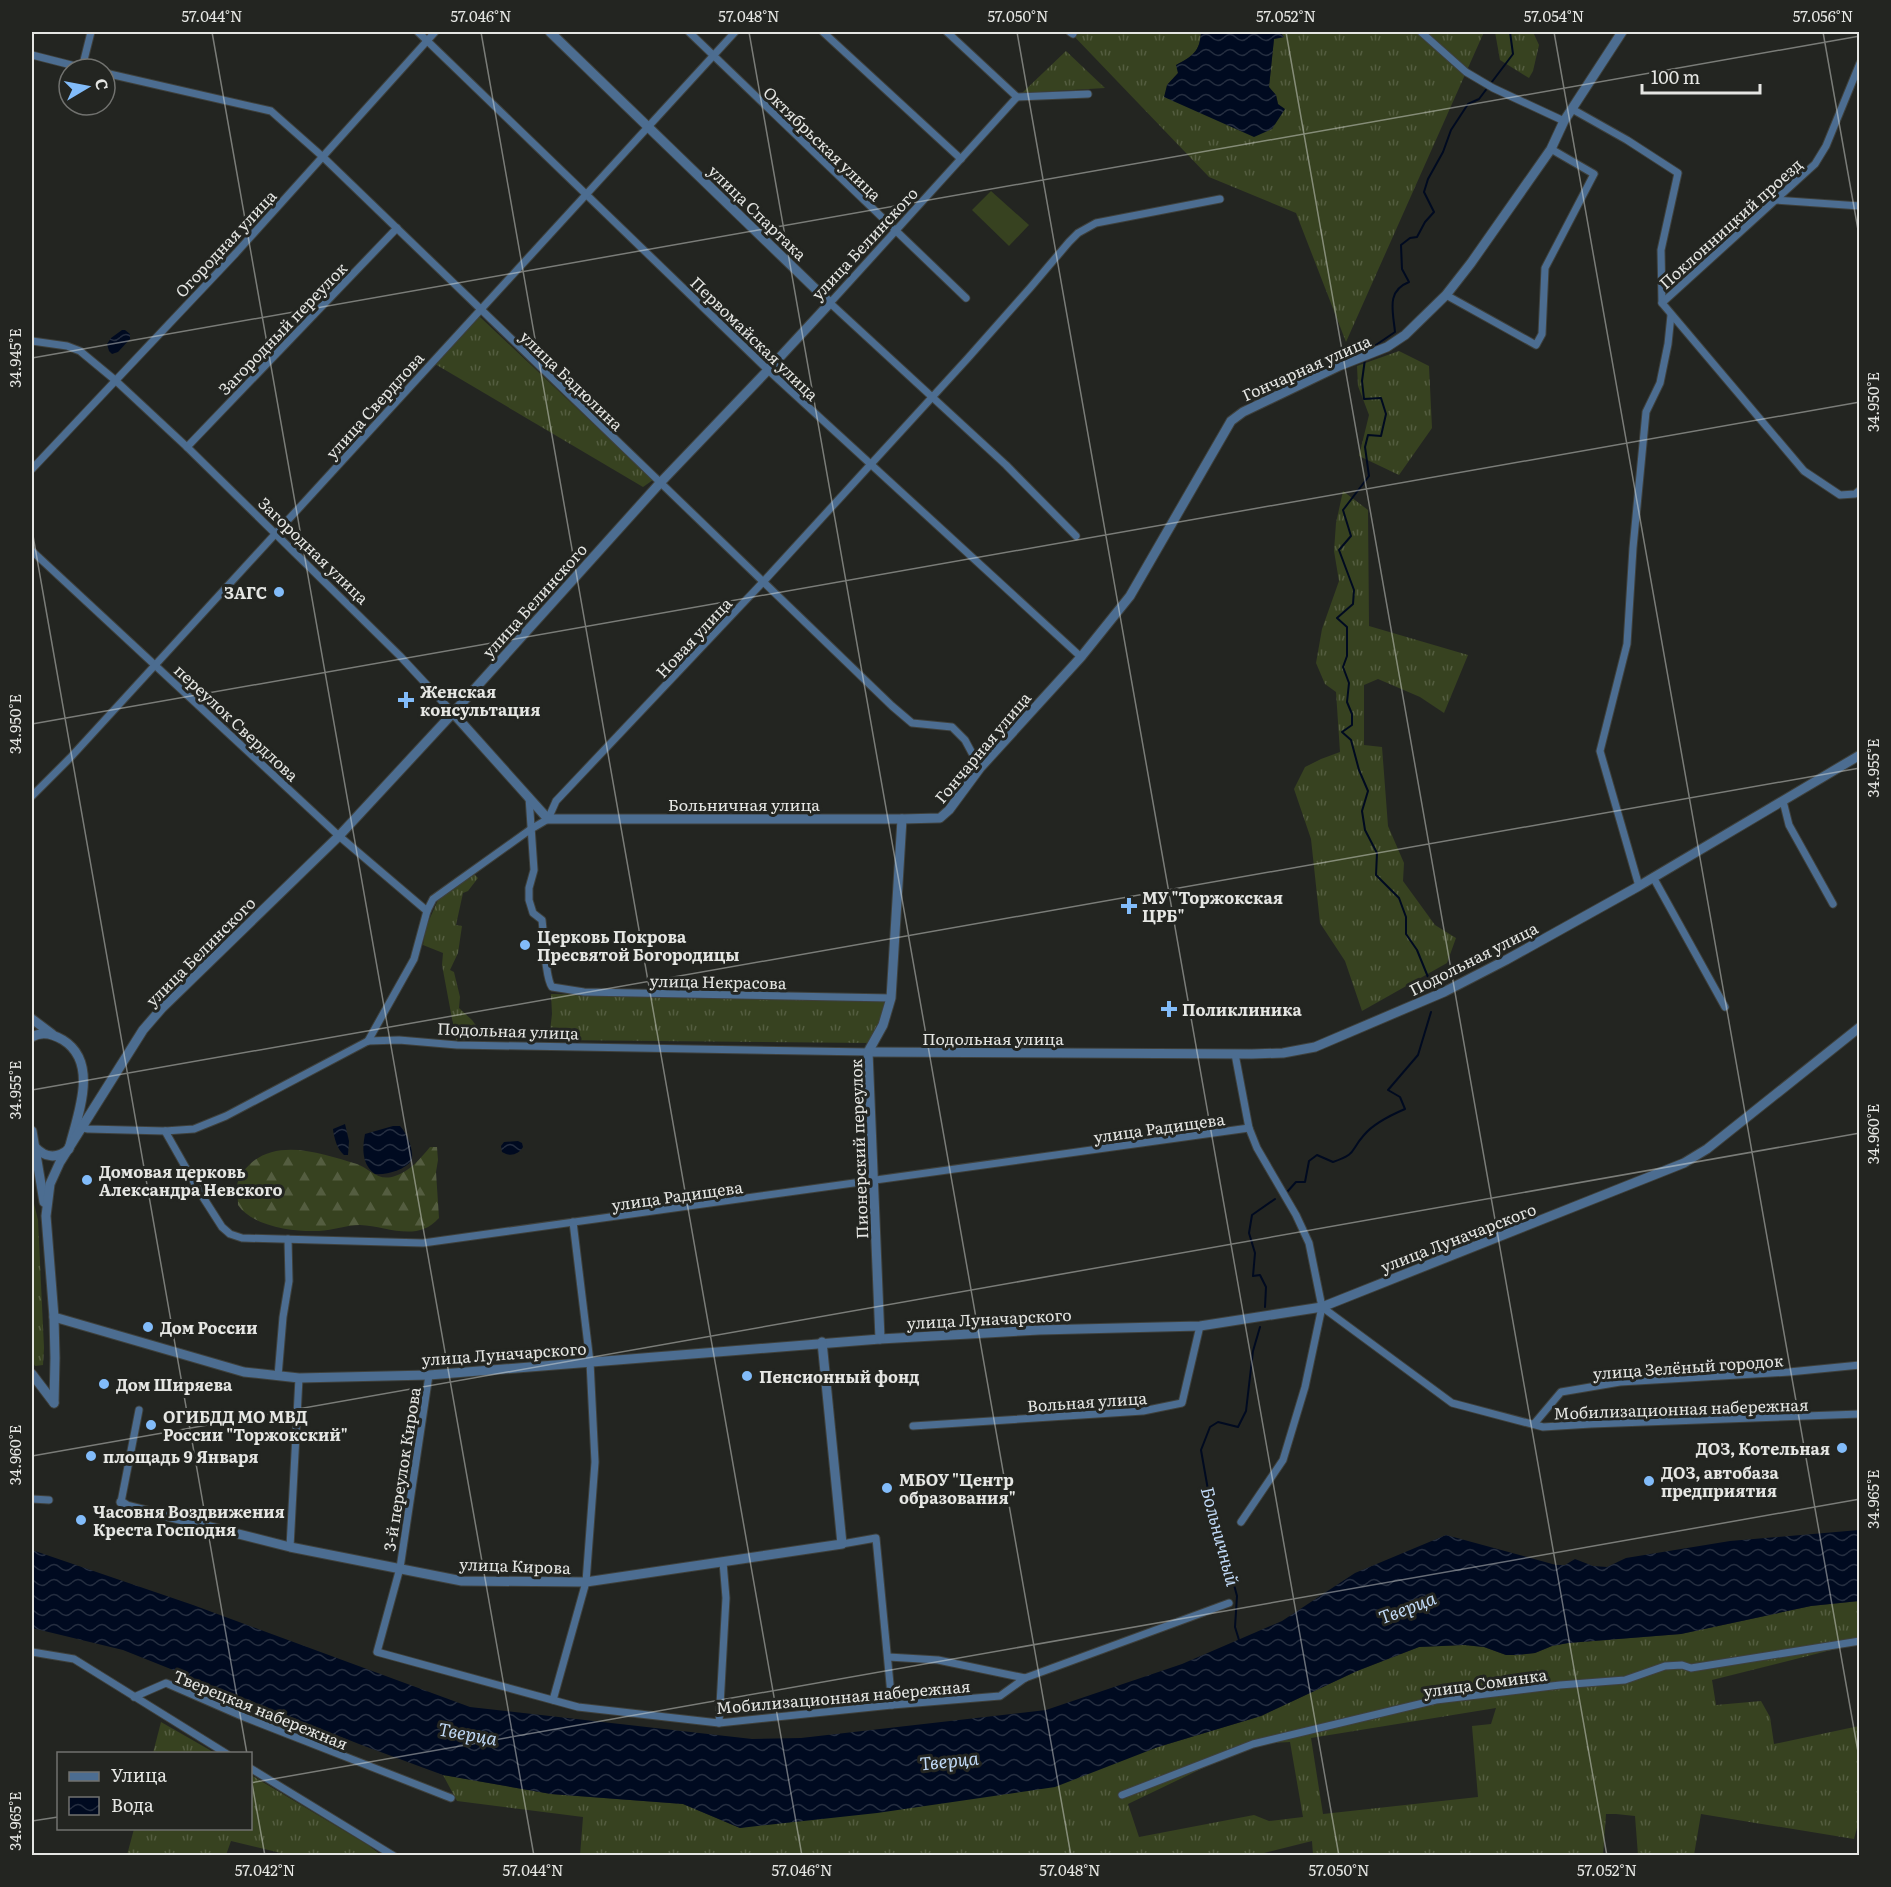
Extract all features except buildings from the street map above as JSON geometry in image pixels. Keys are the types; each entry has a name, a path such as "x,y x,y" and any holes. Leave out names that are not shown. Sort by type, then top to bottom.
{"street":[{"path":"87,57 91,32"},
{"name":"Первомайская улица","path":"418,32 768,370 1081,657"},
{"name":"Огородная улица","path":"32,469 236,253 435,32"},
{"name":"улица Спартака","path":"550,32 830,303 1006,465 1076,536"},
{"name":"Октябрьская улица","path":"689,32 966,298"},
{"name":"улица Свердлова","path":"32,796 70,758 735,32"},
{"path":"823,32 960,159"},
{"path":"947,32 1017,96 1088,94"},
{"path":"1421,32 1466,72 1564,121"},
{"name":"Гончарная улица","path":"939,818 954,804 980,768 1081,657 1130,596 1231,421 1243,412 1339,366 1387,347 1405,335 1446,295 1472,263 1551,149 1564,121 1622,32"},
{"path":"32,55 57,61"},
{"name":"Поклонницкий проезд","path":"1662,303 1815,164 1826,146 1860,63"},
{"name":"улица Бадюлина","path":"117,76 271,111 397,228 912,723 952,727 965,740 980,768"},
{"name":"улица Белинского","path":"46,1216 47,1200 53,1177 78,1127 143,1030 162,1008 339,836 660,483 896,231 1017,96"},
{"path":"1572,109 1627,140 1678,173 1660,250 1662,303 1804,471 1840,495 1855,494 1860,490"},
{"path":"1446,295 1536,345 1542,334 1545,268 1594,174 1551,149"},
{"name":"Новая улица","path":"368,1041 414,959 427,911 433,899 548,819 556,801 764,581 1078,233 1096,223 1220,199"},
{"path":"1775,200 1860,206"},
{"name":"Загородный переулок","path":"187,447 397,228"},
{"path":"1639,886 1600,752 1627,644 1633,548 1646,412 1660,383 1671,315"},
{"name":"Загородная улица","path":"32,341 67,346 80,351 115,380 187,447 400,656 529,795 548,819"},
{"name":"переулок Свердлова","path":"32,551 339,836 427,911"},
{"name":"Подольная улица","path":"78,1127 165,1131 194,1129 226,1116 368,1041 399,1040 456,1046 868,1052 1283,1053 1325,1044 1444,992 1506,960 1639,886 1860,755"},
{"path":"529,795 531,829"},
{"path":"1783,801 1789,825 1833,904"},
{"name":"Больничная улица","path":"548,819 939,818"},
{"name":"Пионерский переулок","path":"880,1338 868,1052 883,1025 891,998 902,819"},
{"name":"улица Некрасова","path":"531,829 534,870 529,888 529,900 533,913 542,920 548,981 552,987 584,992 891,998"},
{"path":"1653,877 1725,1007"},
{"path":"32,1019 70,1045 83,1066 84,1085 78,1127"},
{"name":"улица Луначарского","path":"54,1317 244,1372 299,1378 429,1375 880,1338 1200,1326 1322,1307 1678,1166 1707,1149 1860,1027"},
{"path":"32,1037 40,1034 54,1036"},
{"path":"1235,1054 1249,1128 1257,1148 1296,1215 1309,1243 1322,1307 1305,1388 1283,1460 1241,1522"},
{"name":"улица Радищева","path":"165,1131 199,1191 222,1227 230,1234 242,1238 423,1243 1249,1128"},
{"path":"32,1131 46,1216 54,1317 54,1404 32,1374"},
{"path":"34,1147 44,1154 53,1156 62,1155 69,1149"},
{"path":"553,1700 586,1582 596,1462 590,1362 573,1222"},
{"path":"278,1376 283,1317 289,1281 288,1239"},
{"name":"Мобилизационная набережная","path":"1322,1307 1452,1403 1543,1427 1860,1414"},
{"name":"Вольная улица","path":"913,1426 1143,1411 1182,1403 1200,1326"},
{"path":"822,1342 842,1544 876,1539 892,1705"},
{"name":"улица Зелёный городок","path":"1534,1424 1561,1392 1620,1382 1789,1372 1860,1365"},
{"name":"3-й переулок Кирова","path":"377,1652 400,1568 429,1375"},
{"path":"290,1547 299,1378"},
{"path":"122,1502 139,1410"},
{"path":"32,1499 49,1500"},
{"name":"улица Кирова","path":"122,1502 127,1506 290,1547 462,1581 586,1582 842,1544"},
{"path":"719,1723 726,1598 723,1562"},
{"name":"Мобилизационная набережная","path":"377,1652 578,1707 719,1723 1000,1696 1025,1678 1229,1603"},
{"name":"улица Соминка","path":"1122,1795 1253,1744 1436,1700 1560,1685 1625,1680 1665,1666 1682,1665 1691,1668 1860,1641"},
{"path":"32,1652 75,1656 224,1752"},
{"path":"888,1657 938,1660 1025,1678"},
{"name":"Тверецкая набережная","path":"134,1696 166,1683 244,1717 451,1798"},
{"path":"252,1769 394,1856"}],"green space":[{"path":"1070,32 1201,32 1197,48 1191,56 1177,65 1178,73 1167,85 1278,104 1276,95 1269,87 1274,39 1284,37 1280,32 1484,32 1346,342 1296,213 1209,177"},
{"path":"1495,32 1533,32 1539,45 1529,78 1500,60"},
{"path":"1066,51 1105,88 1022,93"},
{"path":"991,191 1029,225 1009,246 972,210"},
{"path":"479,316 653,480 643,487 435,364"},
{"path":"1399,351 1429,366 1432,428 1399,475 1359,456 1369,415 1358,386 1357,366"},
{"path":"1343,491 1368,510 1369,626 1468,655 1444,713 1420,697 1378,679 1364,685 1364,745 1382,747 1388,826 1404,863 1403,881 1435,925 1456,938 1447,963 1362,1011 1345,961 1320,923 1311,839 1294,789 1305,767 1340,752 1336,692 1325,684 1316,663 1322,629 1339,581 1334,551 1336,523"},
{"path":"473,873 478,878 468,891 463,893 456,925 462,926 458,953 450,970 454,972 460,997 459,1008 472,1020 485,1038 456,1040 442,965 443,953 423,945 426,927 438,900"},
{"path":"551,994 886,1002 873,1043 549,1040 552,1014"},
{"path":"430,1147 437,1147 439,1218 421,1230 401,1231 360,1225 319,1231 286,1229 253,1218 238,1205 237,1186 242,1174 251,1163 275,1151 302,1150 331,1156 357,1164 379,1176 389,1177 410,1168"},
{"path":"32,1195 38,1220 44,1348 43,1365 35,1366 32,1361"},
{"path":"1859,1601 1859,1643 1712,1680 1716,1705 1761,1701 1770,1717 1774,1744 1859,1726 1859,1820 1854,1839 1701,1814 1694,1855 1638,1855 1635,1816 1606,1814 1603,1856 1313,1855 1312,1841 1252,1856 580,1856 583,1817 457,1801 443,1775 551,1794 683,1804 740,1828 1158,1747 1261,1716 1357,1671 1419,1647 1464,1645 1484,1647 1506,1655 1517,1655 1535,1653 1568,1643 1681,1634 1811,1606","holes":["1496,1708 1491,1724 1472,1726 1478,1797 1323,1814 1311,1738","1290,1742 1303,1817 1269,1821 1254,1815 1139,1837 1128,1804 1253,1744"]},
{"path":"161,1722 213,1752 153,1752"},
{"path":"252,1776 381,1855 289,1855 231,1841 226,1855 127,1855 134,1830 252,1830"}],"water":[{"path":"1201,32 1280,32 1284,37 1274,39 1269,87 1276,95 1278,104 1285,109 1272,129 1254,137 1164,97 1167,85 1178,73 1176,65 1194,52 1199,44"},
{"path":"122,330 130,334 130,339 118,352 112,354 107,344"},
{"path":"345,1124 349,1141 348,1155 344,1155 339,1150 333,1129"},
{"path":"400,1126 405,1133 411,1146 412,1160 405,1167 395,1171 375,1174 365,1161 363,1145 365,1134"},
{"path":"518,1141 523,1147 519,1152 511,1155 502,1152 501,1146 504,1142"},
{"name":"Тверца","path":"1859,1530 1859,1601 1811,1606 1681,1634 1568,1643 1535,1653 1517,1655 1506,1655 1484,1647 1464,1645 1419,1647 1357,1671 1261,1716 1158,1747 1055,1787 877,1813 740,1828 683,1804 551,1794 443,1775 123,1650 32,1628 32,1550 193,1605 470,1707 752,1739 801,1738 1046,1710 1182,1664 1282,1621 1355,1573 1446,1535 1556,1565 1565,1565 1575,1559 1593,1566 1607,1567 1626,1558 1730,1541"}],"waterway":[{"name":"Больничный","path":"1367,351 1395,332 1392,309 1394,296 1402,286 1409,282 1402,269 1401,245 1410,238 1417,237 1425,222 1434,212 1424,192 1428,179 1443,152 1451,130 1468,104 1479,99 1513,54 1510,32"},
{"name":"Больничный","path":"1365,359 1362,381 1364,399 1381,398 1386,414 1381,436 1368,435 1365,447 1369,476 1343,510 1351,536 1339,550 1354,590 1353,604 1337,618 1347,627 1347,656 1343,667 1349,683 1347,702 1352,714 1352,725 1342,732 1351,740 1359,770 1368,791 1362,811 1365,830 1377,853 1376,875 1399,898 1406,917 1406,934 1417,950 1428,977"},
{"name":"Больничный","path":"1287,1192 1296,1182 1305,1182 1309,1161 1317,1155 1333,1162 1346,1156 1373,1127 1405,1109 1400,1097 1388,1090 1418,1055 1431,1012"},
{"name":"Больничный","path":"1265,1307 1266,1287 1260,1275 1253,1276 1255,1253 1249,1233 1252,1215 1275,1199"},
{"name":"Больничный","path":"1239,1640 1235,1627 1237,1596 1214,1524 1201,1450 1210,1427 1218,1422 1238,1427 1246,1411 1253,1351 1260,1327"}],"place":[{"name":"ЗАГС","path":"279,592"},
{"name":"Женская консультация","path":"406,700"},
{"name":"МУ \"Торжокская ЦРБ\"","path":"1129,906"},
{"name":"Церковь Покрова Пресвятой Богородицы","path":"525,945"},
{"name":"Поликлиника","path":"1169,1009"},
{"name":"Домовая церковь Александра Невского","path":"87,1180"},
{"name":"Дом России","path":"148,1327"},
{"name":"Пенсионный фонд","path":"747,1376"},
{"name":"Дом Ширяева","path":"104,1384"},
{"name":"ОГИБДД МО МВД России \"Торжокский\"","path":"151,1425"},
{"name":"ДОЗ, Котельная","path":"1842,1448"},
{"name":"площадь 9 Января","path":"91,1456"},
{"name":"ДОЗ, автобаза предприятия","path":"1649,1481"},
{"name":"МБОУ \"Центр образования\"","path":"887,1488"},
{"name":"Часовня Воздвижения Креста Господня","path":"81,1520"}]}
